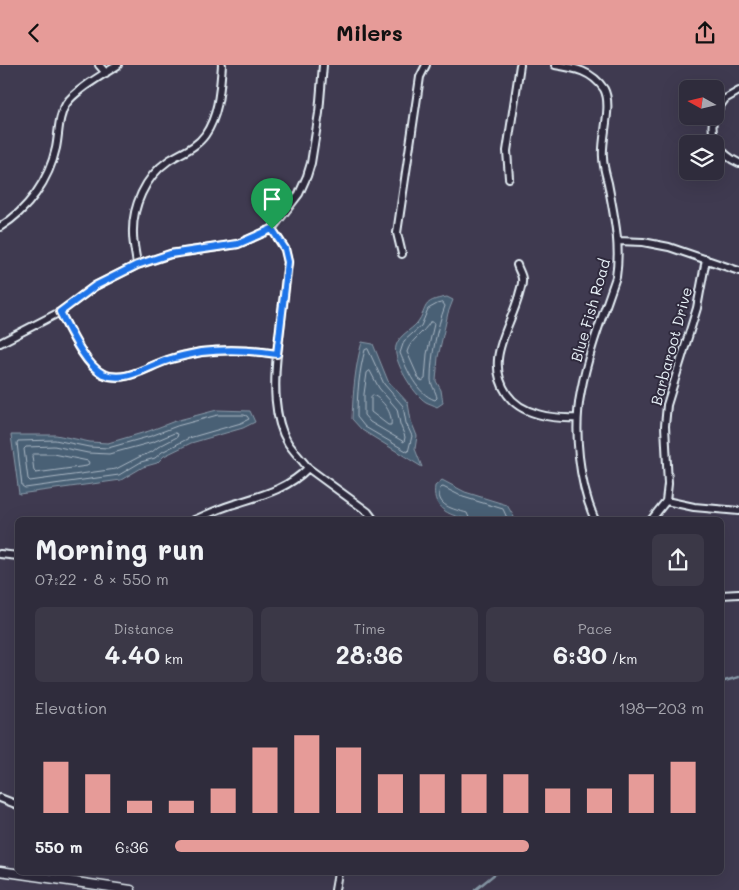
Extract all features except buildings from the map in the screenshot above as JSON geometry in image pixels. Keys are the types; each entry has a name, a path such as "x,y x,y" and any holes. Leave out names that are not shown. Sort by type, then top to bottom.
{"street":[{"path":"99,65 106,73"},
{"path":"0,227 26,205 44,181 56,149 61,118 67,102 118,65"},
{"path":"137,265 132,234 136,207 145,187 157,171 204,137 213,121 220,93 222,65"},
{"path":"0,343 60,312 95,286 137,265 170,254 238,244 272,229 299,194 307,176 319,113 323,65"},
{"path":"402,254 397,233 420,77 426,65"},
{"path":"509,178 507,151 520,65"},
{"name":"Blue Fish Road","path":"555,65 582,70 595,79 605,91 608,107 603,157 618,241 619,259 616,277 580,391 577,418 582,474 586,495 594,517"},
{"path":"724,101 739,91"},
{"path":"713,125 712,130 718,147 729,159 739,163"},
{"path":"272,229 285,249 288,262 275,374 280,422 288,443 308,468 368,512 372,517"},
{"path":"618,241 643,242 669,247 739,271"},
{"name":"Barbaroot Drive","path":"666,501 668,484 664,426 667,405 697,307 706,259"},
{"path":"517,265 522,279 517,300 500,343 497,367 501,384 512,401 530,411 561,419 577,418"},
{"path":"60,312 88,362 102,373 118,377 137,373 170,359 201,352 232,350 277,354"},
{"path":"201,517 275,491 295,480 308,468"},
{"path":"653,517 666,501 694,507 739,511"},
{"path":"0,554 15,556"},
{"path":"724,595 739,593"},
{"path":"0,798 15,804"},
{"path":"0,871 15,873"},
{"path":"27,875 130,890"},
{"path":"335,890 338,875"}],"water":[{"path":"447,297 453,300 448,313 438,357 436,381 441,390 443,403 437,407 421,398 410,385 397,360 396,346 402,336 417,323 426,305"},
{"path":"362,342 373,344 388,381 408,403 411,421 417,436 415,449 422,467 362,430 352,419 355,380"},
{"path":"217,410 250,411 255,422 243,428 191,443 164,456 157,463 143,467 121,480 19,494 11,435 56,435 90,442 108,443 175,421"},
{"path":"442,480 465,492 507,505 514,517 459,517 450,514 441,508 436,499 435,486"}],"waterway":[{"path":"724,681 739,677"},
{"path":"475,890 494,875"}],"route":[{"path":"272,229 285,249 288,262 277,354 232,350 201,352 170,359 137,373 118,377 102,373 88,362 60,312 95,286 137,265 170,254 238,244 272,229"}]}
